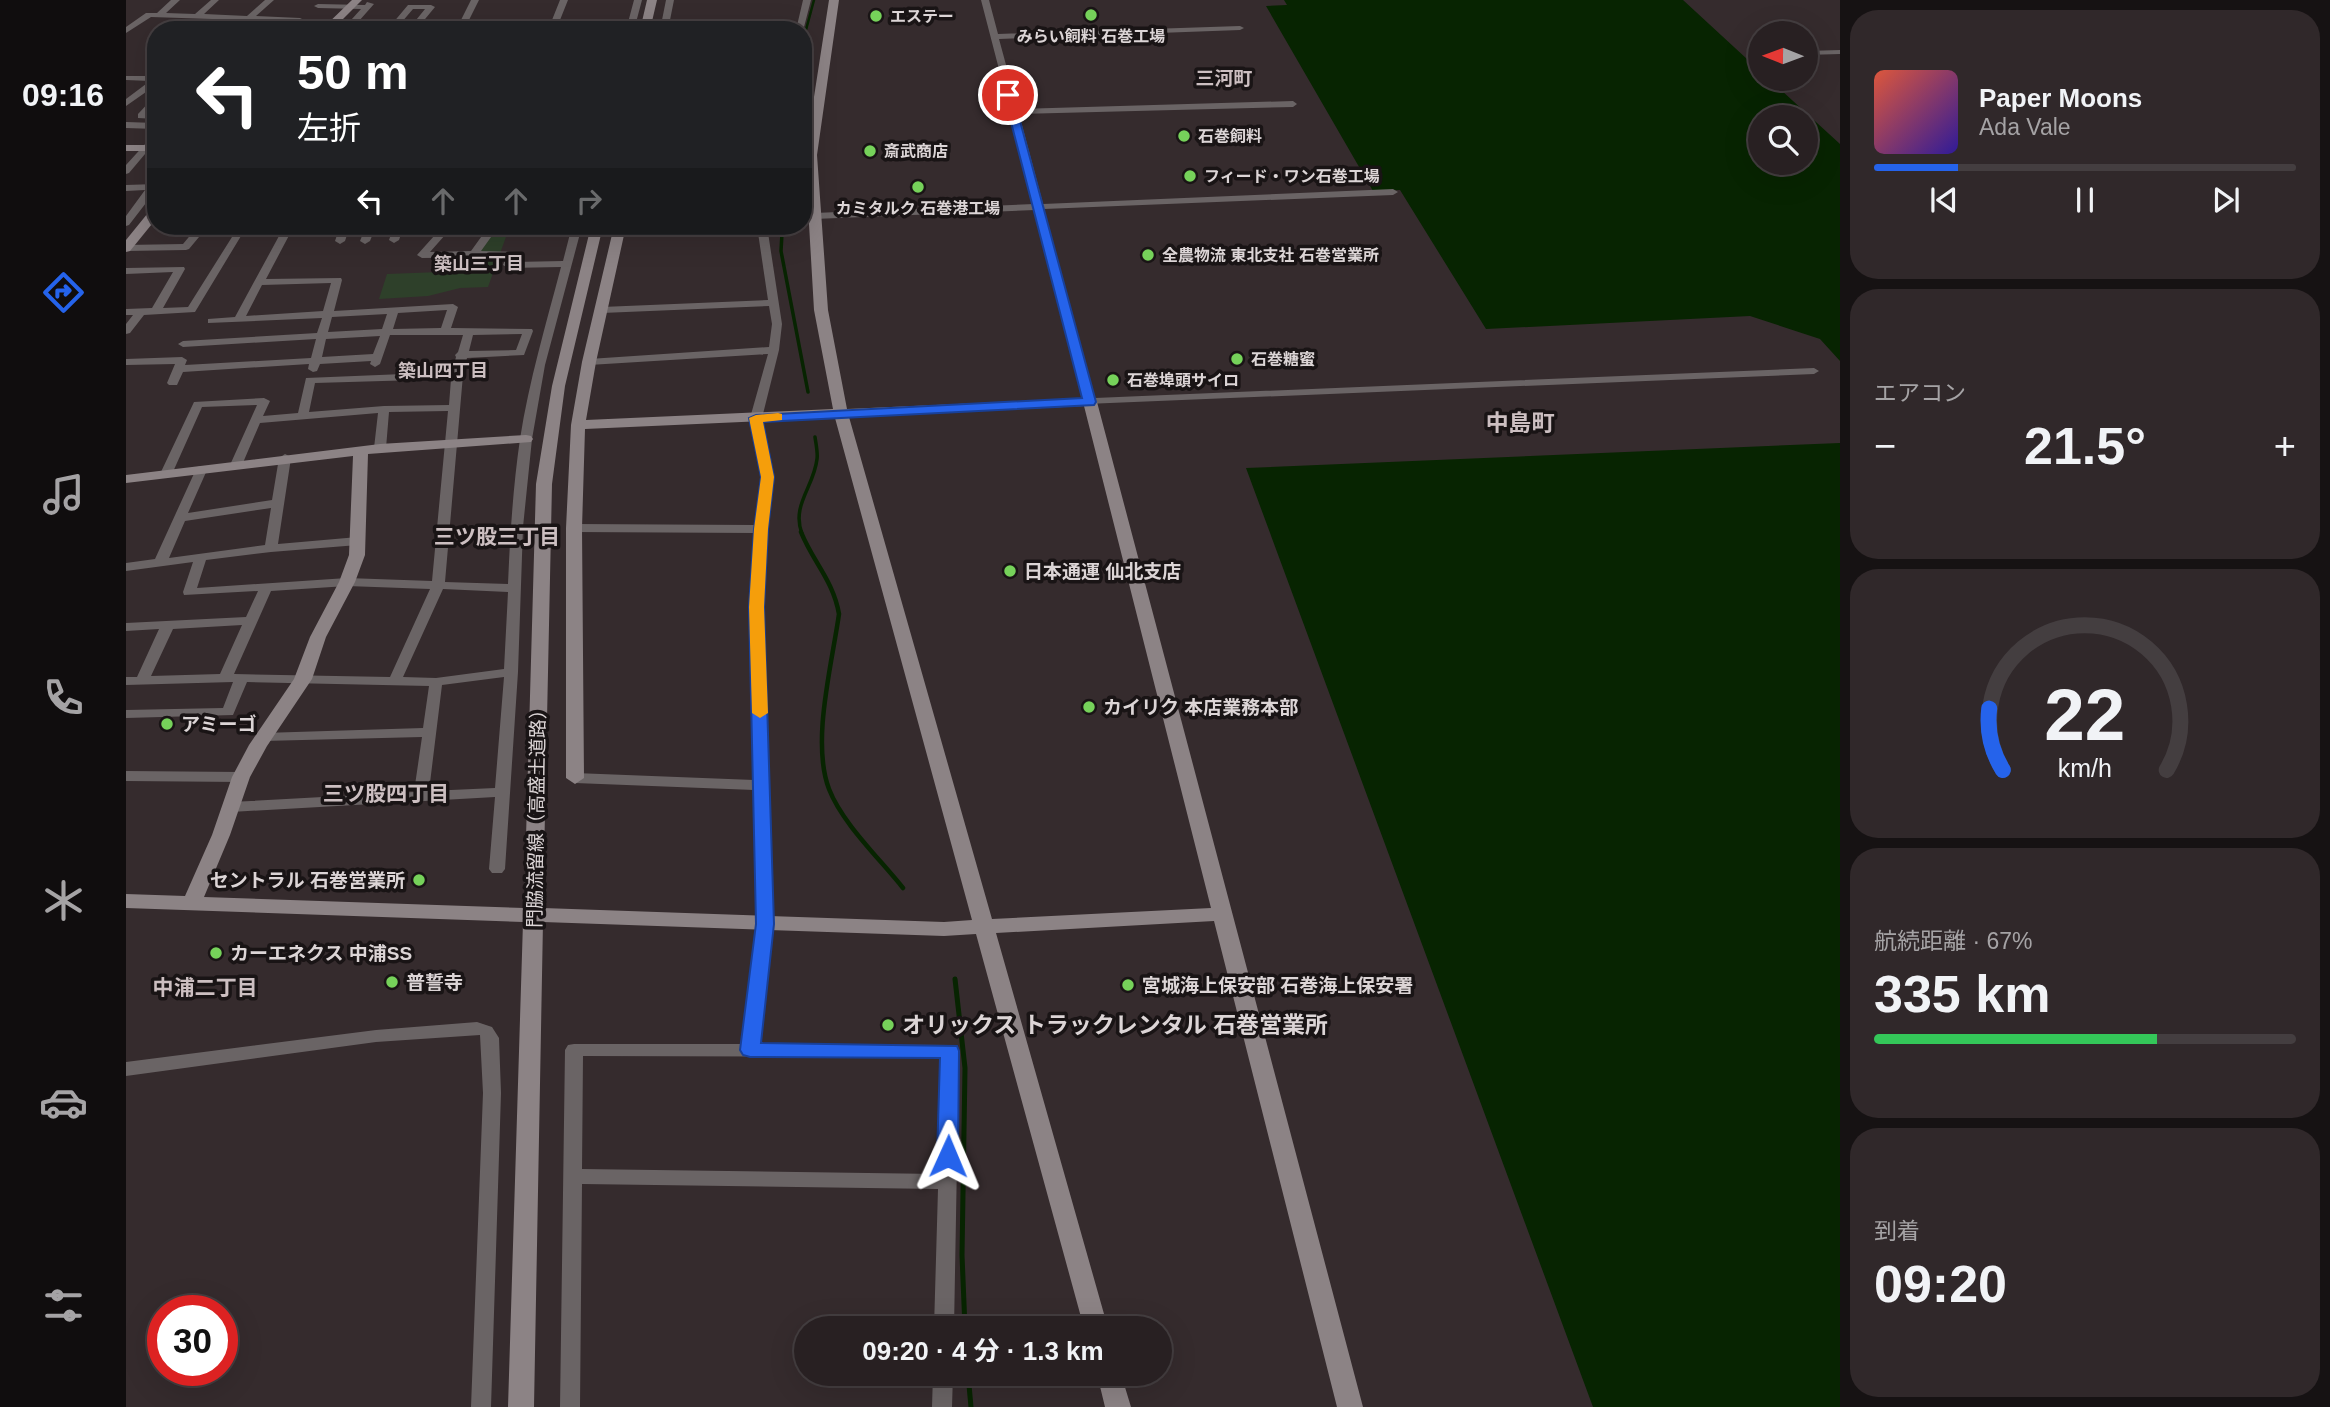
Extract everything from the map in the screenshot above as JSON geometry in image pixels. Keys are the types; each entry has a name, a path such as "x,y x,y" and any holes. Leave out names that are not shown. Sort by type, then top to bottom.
{"street":[{"path":"159,15 176,0"},
{"path":"198,16 215,0"},
{"path":"246,21 270,0"},
{"path":"464,21 475,0"},
{"path":"556,21 564,0"},
{"path":"632,21 638,0"},
{"path":"647,21 652,0"},
{"path":"666,21 670,0"},
{"path":"802,21 807,0"},
{"path":"812,126 834,0"},
{"path":"985,0 1350,1407"},
{"path":"138,15 300,20 321,3 370,3"},
{"path":"335,21 353,3"},
{"path":"354,21 370,3"},
{"path":"398,21 411,6 425,3 431,7 419,21"},
{"path":"126,32 149,15"},
{"path":"993,37 1240,28"},
{"path":"1818,53 1840,52"},
{"path":"126,78 147,79"},
{"path":"126,103 147,87"},
{"path":"1013,112 1293,104"},
{"path":"126,125 147,126"},
{"path":"126,148 147,148"},
{"path":"126,172 147,151"},
{"path":"126,188 147,187"},
{"path":"814,216 1393,192"},
{"path":"126,223 147,196"},
{"path":"812,199 821,310 841,413 987,928 1093,1316"},
{"path":"126,248 147,222"},
{"path":"126,248 186,247 196,235"},
{"path":"126,313 191,310 237,235"},
{"path":"239,319 284,235"},
{"path":"340,241 342,235"},
{"path":"365,241 367,235"},
{"path":"394,240 396,235"},
{"path":"440,235 422,255 512,254 508,265 566,264"},
{"path":"474,254 488,235"},
{"path":"497,869 511,672 517,527 526,439 540,365 574,235"},
{"name":"門脇流留線（高盛土道路）","path":"521,1407 545,472 559,382 595,235"},
{"path":"619,235 589,362 578,425 574,528 575,778 761,785"},
{"path":"750,1050 765,924 757,607 761,529 768,477 756,418 774,350 777,324 763,235"},
{"path":"126,271 180,269 155,312"},
{"path":"258,282 337,280 303,415"},
{"path":"602,310 772,303"},
{"path":"212,321 453,307 445,331"},
{"path":"370,378 394,310"},
{"path":"126,331 141,312"},
{"path":"395,680 438,585 457,375 460,355 469,331"},
{"path":"173,383 187,344 388,332 528,331 520,353 460,355"},
{"path":"589,362 774,350"},
{"path":"126,362 181,365 377,357"},
{"path":"578,425 1814,371"},
{"path":"310,380 457,375"},
{"path":"166,474 198,404 264,401 236,465"},
{"path":"255,420 384,410 454,408"},
{"path":"380,448 384,410"},
{"path":"126,479 380,448 526,439"},
{"path":"191,904 241,777 263,737 303,679 318,636 347,582 357,555 361,450"},
{"path":"271,548 285,458"},
{"path":"160,563 201,470"},
{"path":"180,518 278,503"},
{"path":"574,528 761,529"},
{"path":"126,567 271,548 358,541"},
{"path":"200,559 189,592 347,582 514,587"},
{"path":"225,679 266,587"},
{"path":"126,626 251,621"},
{"path":"142,680 168,625"},
{"path":"126,681 242,678 436,682 511,672"},
{"path":"126,714 228,712 242,678"},
{"path":"421,797 436,682"},
{"path":"263,737 430,732"},
{"path":"126,776 241,777"},
{"path":"231,807 503,792"},
{"path":"126,901 765,924 987,928 1223,914"},
{"path":"126,1069 376,1037 477,1028 486,1031 490,1038 492,1093 481,1407"},
{"path":"570,1407 574,1050 950,1051 944,1316"},
{"path":"572,1176 947,1182"},
{"path":"942,1407 943,1386"},
{"path":"1112,1386 1118,1407"}],"shaded area":[{"path":"1284,0 1683,0 1748,60 1748,91 1782,91 1797,105 1748,105 1748,175 1818,175 1818,124 1840,144 1840,361 1820,339 1750,316 1486,329 1400,190 1373,191 1266,6 1287,5"},
{"path":"492,235 507,235 488,287 460,288 428,296 379,299 387,274 467,271 482,267 486,257 476,256"},
{"path":"1840,443 1840,1407 1593,1407 1246,468"}],"waterway":[{"path":"808,21 814,0"},
{"path":"782,235 781,251 808,392"},
{"path":"802,534 799,514 815,469 815,437"},
{"path":"801,532 828,581 839,614 822,726 824,770 829,789 852,828 903,888"},
{"path":"955,979 965,1068 962,1255 965,1316"},
{"path":"969,1386 971,1407"}],"slow traffic":[{"path":"760,713 757,607 761,529 768,477 756,418 778,417"}],"place":[{"name":"みらい飼料 石巻工場","path":"1091,15"},
{"name":"エステー","path":"876,16"},
{"name":"石巻飼料","path":"1184,136"},
{"name":"斎武商店","path":"870,151"},
{"name":"フィード・ワン石巻工場","path":"1190,176"},
{"name":"カミタルク 石巻港工場","path":"918,187"},
{"name":"全農物流 東北支社 石巻営業所","path":"1148,255"},
{"name":"石巻糖蜜","path":"1237,359"},
{"name":"石巻埠頭サイロ","path":"1113,380"},
{"name":"日本通運 仙北支店","path":"1010,571"},
{"name":"カイリク 本店業務本部","path":"1089,707"},
{"name":"アミーゴ","path":"167,724"},
{"name":"セントラル 石巻営業所","path":"419,880"},
{"name":"カーエネクス 中浦SS","path":"216,953"},
{"name":"普誓寺","path":"392,982"},
{"name":"宮城海上保安部 石巻海上保安署","path":"1128,985"},
{"name":"オリックス トラックレンタル 石巻営業所","path":"888,1025"}],"district":[{"name":"三河町","path":"1224,78"},
{"name":"築山三丁目","path":"479,264"},
{"name":"築山四丁目","path":"443,371"},
{"name":"中島町","path":"1520,423"},
{"name":"三ツ股三丁目","path":"497,537"},
{"name":"三ツ股四丁目","path":"386,794"},
{"name":"中浦二丁目","path":"205,988"}],"route":[{"path":"948,1156 950,1051 750,1050 765,924 757,607 761,529 768,477 756,418 1090,402 1008,95"}]}
